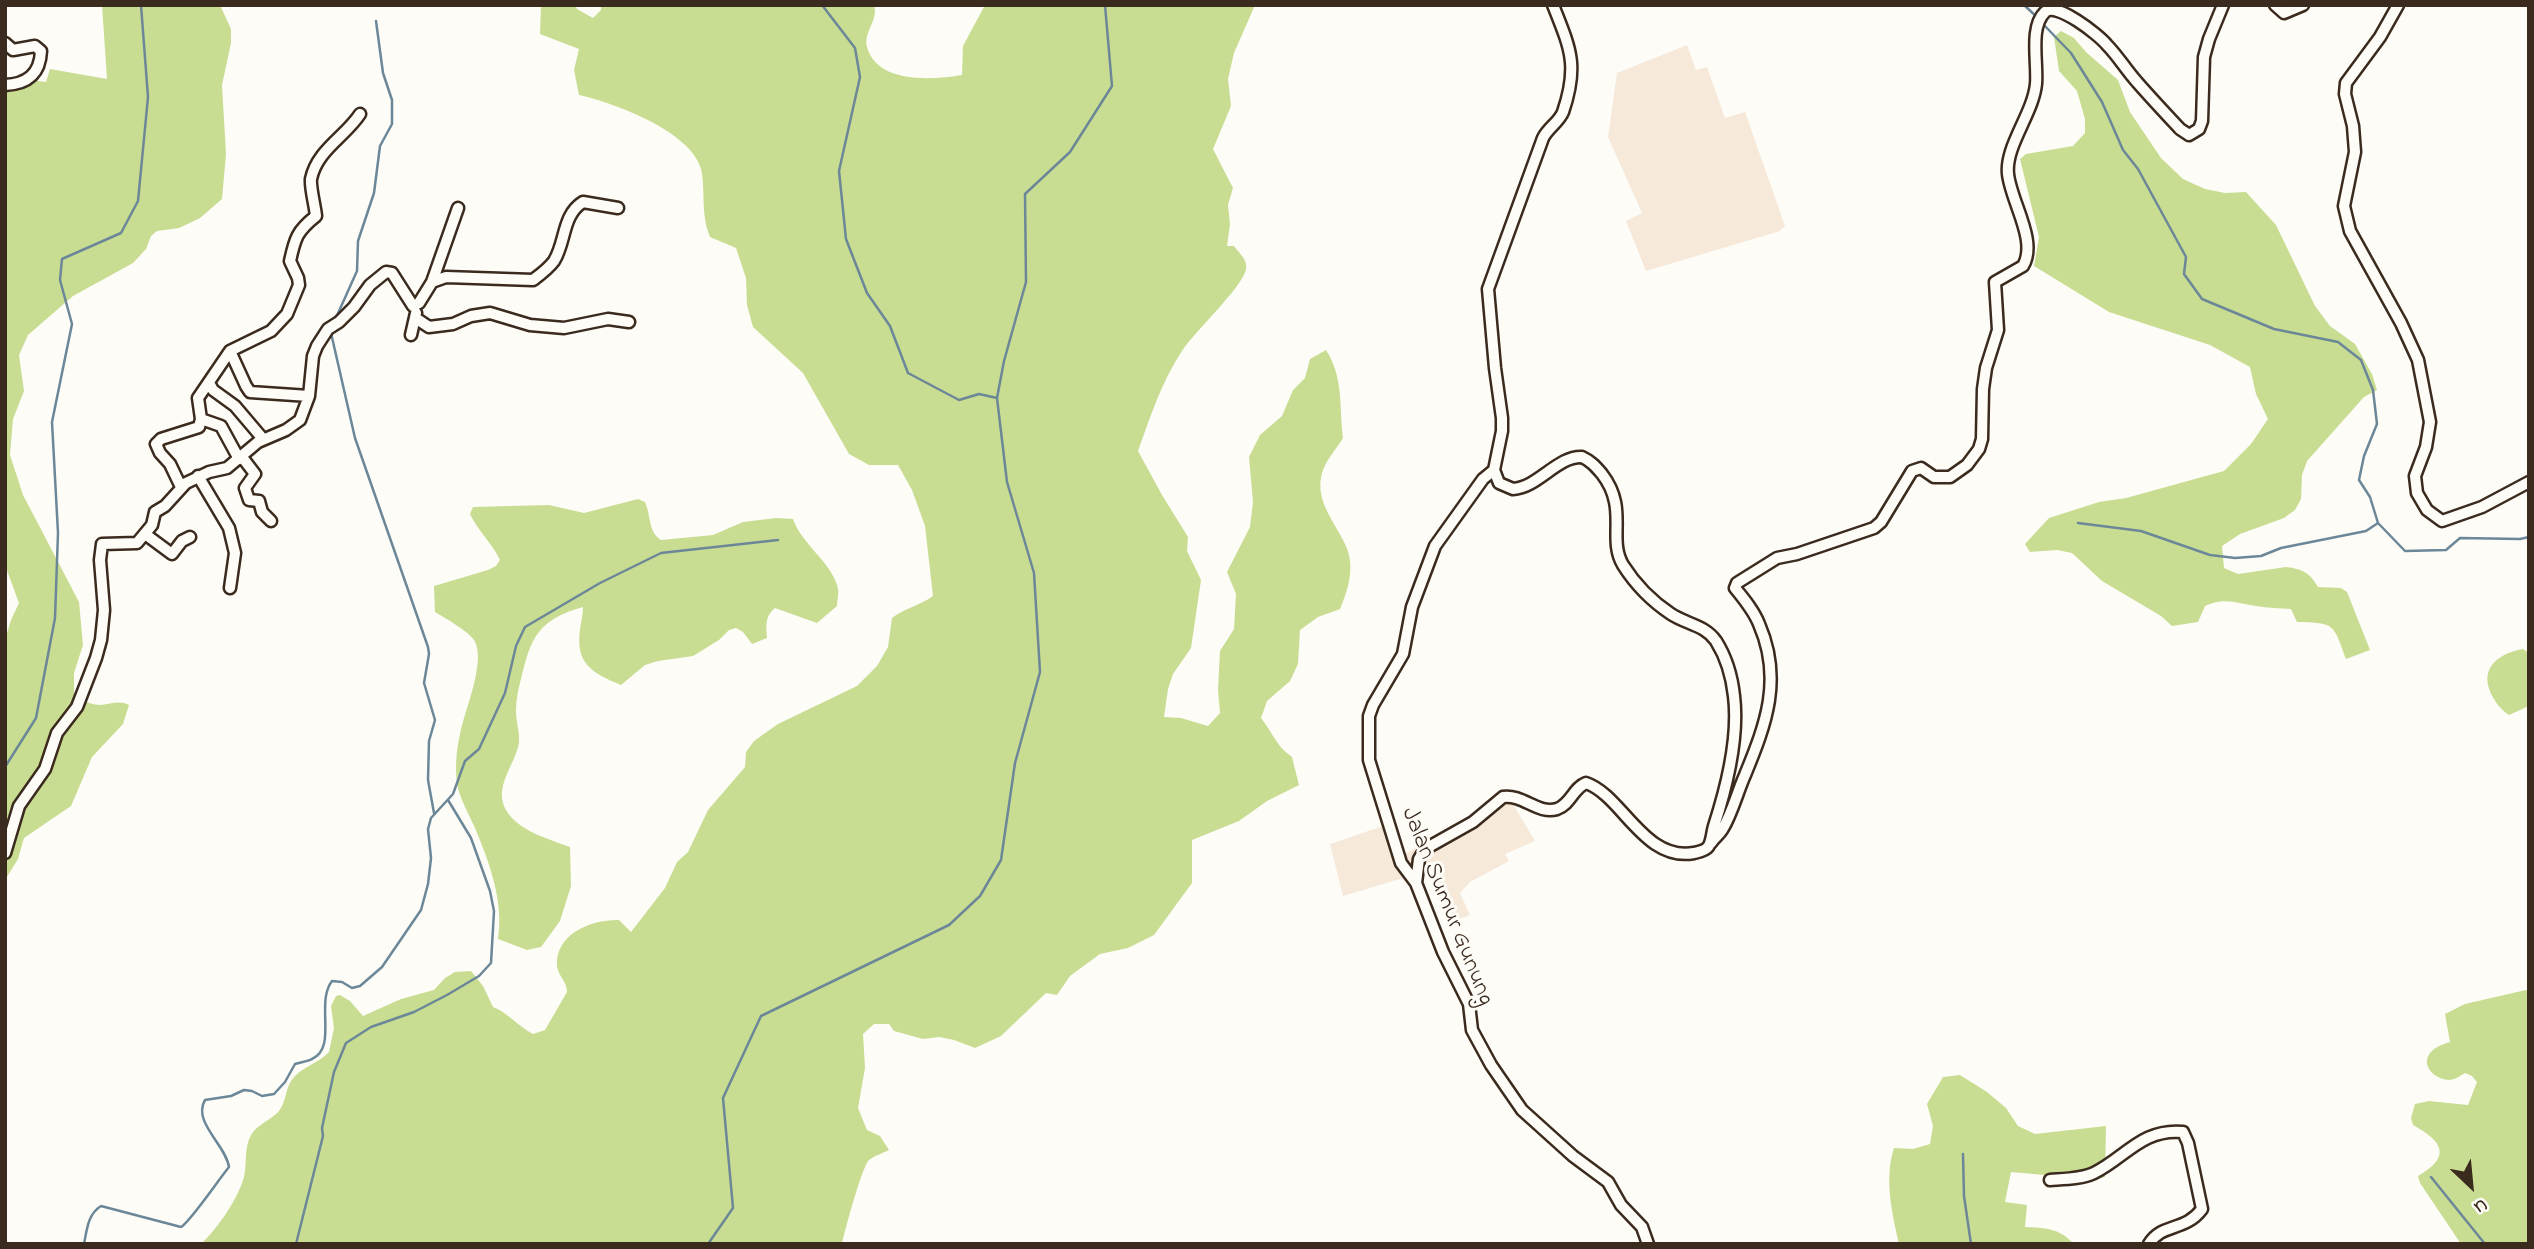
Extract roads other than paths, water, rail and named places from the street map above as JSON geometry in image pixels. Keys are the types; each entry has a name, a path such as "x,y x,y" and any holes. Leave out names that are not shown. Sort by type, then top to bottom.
{"street":[{"path":"1552,5 1572,59 1570,80 1562,113 1543,138 1488,289 1494,368 1502,418 1494,470 1499,483 1506,488 1521,489 1570,458 1588,459 1605,478 1615,499 1619,555 1625,567 1649,596 1672,614 1711,634 1722,652 1732,681 1735,706 1725,786 1709,846"},
{"path":"1416,883 1419,859 1425,849 1473,822 1503,797 1514,797 1537,807 1553,810 1564,806 1579,787 1586,783 1600,792 1638,830 1664,849 1690,853 1709,846 1724,827 1768,715 1769,659 1766,645 1759,623 1735,588 1737,583 1777,558 1809,551 1874,528 1881,522 1912,471 1921,468 1934,477 1950,477 1967,465 1979,449 1982,439 1986,368 1998,330 1995,282 2023,266 2029,253 2010,183 2008,164 2035,96 2038,66 2035,34 2043,15 2048,10 2062,12 2101,38 2136,82 2189,135 2199,129 2202,121 2204,57 2223,5"},
{"path":"2275,5 2284,13 2303,5"},
{"path":"2398,5 2380,37 2346,83 2345,94 2353,127 2355,152 2344,206 2350,231 2418,359 2430,422 2426,447 2415,476 2417,493 2427,510 2442,521 2482,507 2529,482"},
{"path":"5,43 13,50 35,46 41,51 41,55 38,68 30,79 23,83 5,85"},
{"path":"181,487 156,444 161,439 199,427 201,419 198,398 230,351 271,331 287,314 299,285 290,261 296,237 302,227 316,216 310,181 327,146 346,132 360,114"},
{"path":"432,282 446,277 533,280 554,260 576,206 583,202 618,208"},
{"path":"411,335 416,319 416,306 432,282 458,208"},
{"path":"5,853 19,806 45,769 57,733 77,707 96,658 104,610 100,560 102,546 107,543 134,544 145,534 155,512 165,506 181,487 198,476 227,468 263,439 286,430 300,420 309,396 313,356 328,328 339,322 370,285 386,272 392,273 411,303 416,306"},
{"path":"416,319 429,327 453,324 480,313 500,315 530,325 564,328 608,319 629,322"},
{"path":"230,351 250,391 309,396"},
{"path":"209,383 263,439"},
{"path":"201,419 221,426 241,458 255,474 245,488 249,500 259,501 262,512 271,521"},
{"name":"Jalan Sumur Gunung","path":"1494,470 1483,480 1435,547 1412,607 1403,654 1377,695 1369,716 1369,760 1401,863 1416,883 1443,951 1469,1004 1472,1030 1491,1065 1522,1110 1573,1156 1608,1181 1621,1205 1642,1227 1648,1244"},
{"path":"198,476 229,527 236,553 230,588"},
{"path":"145,534 172,554 190,537"},
{"path":"2050,1180 2092,1174 2134,1143 2155,1136 2183,1132 2189,1143 2202,1209 2187,1224 2160,1232 2149,1244"}],"waterway":[{"path":"5,767 36,718 55,618 58,533 52,422 72,324 60,280 62,259 121,233 138,201 148,97 141,5"},
{"path":"822,5 855,48 860,77 839,171 846,239 867,293 890,326 908,373 959,400 979,394 997,398"},
{"path":"708,1244 733,1208 723,1098 761,1016 949,925 980,896 1001,860 1015,763 1040,672 1034,573 1007,482 997,398 1004,361 1026,282 1025,194 1070,152 1112,86 1105,5"},
{"path":"2024,5 2038,18"},
{"path":"335,320 357,271 358,241 374,193 380,146 392,124 392,100 383,73 376,21"},
{"path":"2042,23 2071,53 2102,102 2123,150 2138,169 2186,257 2184,274 2202,299 2274,329 2338,342 2361,360 2373,390 2377,424 2364,456 2359,480 2370,497 2378,523 2405,551 2446,550 2460,538 2529,537"},
{"path":"331,333 355,438 428,647 424,683 435,720 429,741 428,780 434,813"},
{"path":"2078,523 2141,531 2210,555 2235,558 2261,556 2281,548 2366,531 2378,523"},
{"path":"84,1244 91,1218 101,1206 181,1227 229,1167 203,1117 205,1100 231,1096 244,1090 262,1096 274,1094 285,1082 295,1064 310,1060 320,1053 325,1035 325,1001 332,981 342,982 352,988 360,986 382,967 421,910 431,858 428,829 431,818 453,794 465,761 479,749 505,693 516,646 525,627 600,583 661,553 778,540"},
{"path":"296,1244 323,1136 322,1128 334,1072 346,1043 371,1027 414,1012 447,995 479,976 491,963 494,911 490,891 471,838 448,800"},
{"path":"1963,1154 1964,1196 1971,1244"},
{"path":"2431,1177 2485,1244"}]}
